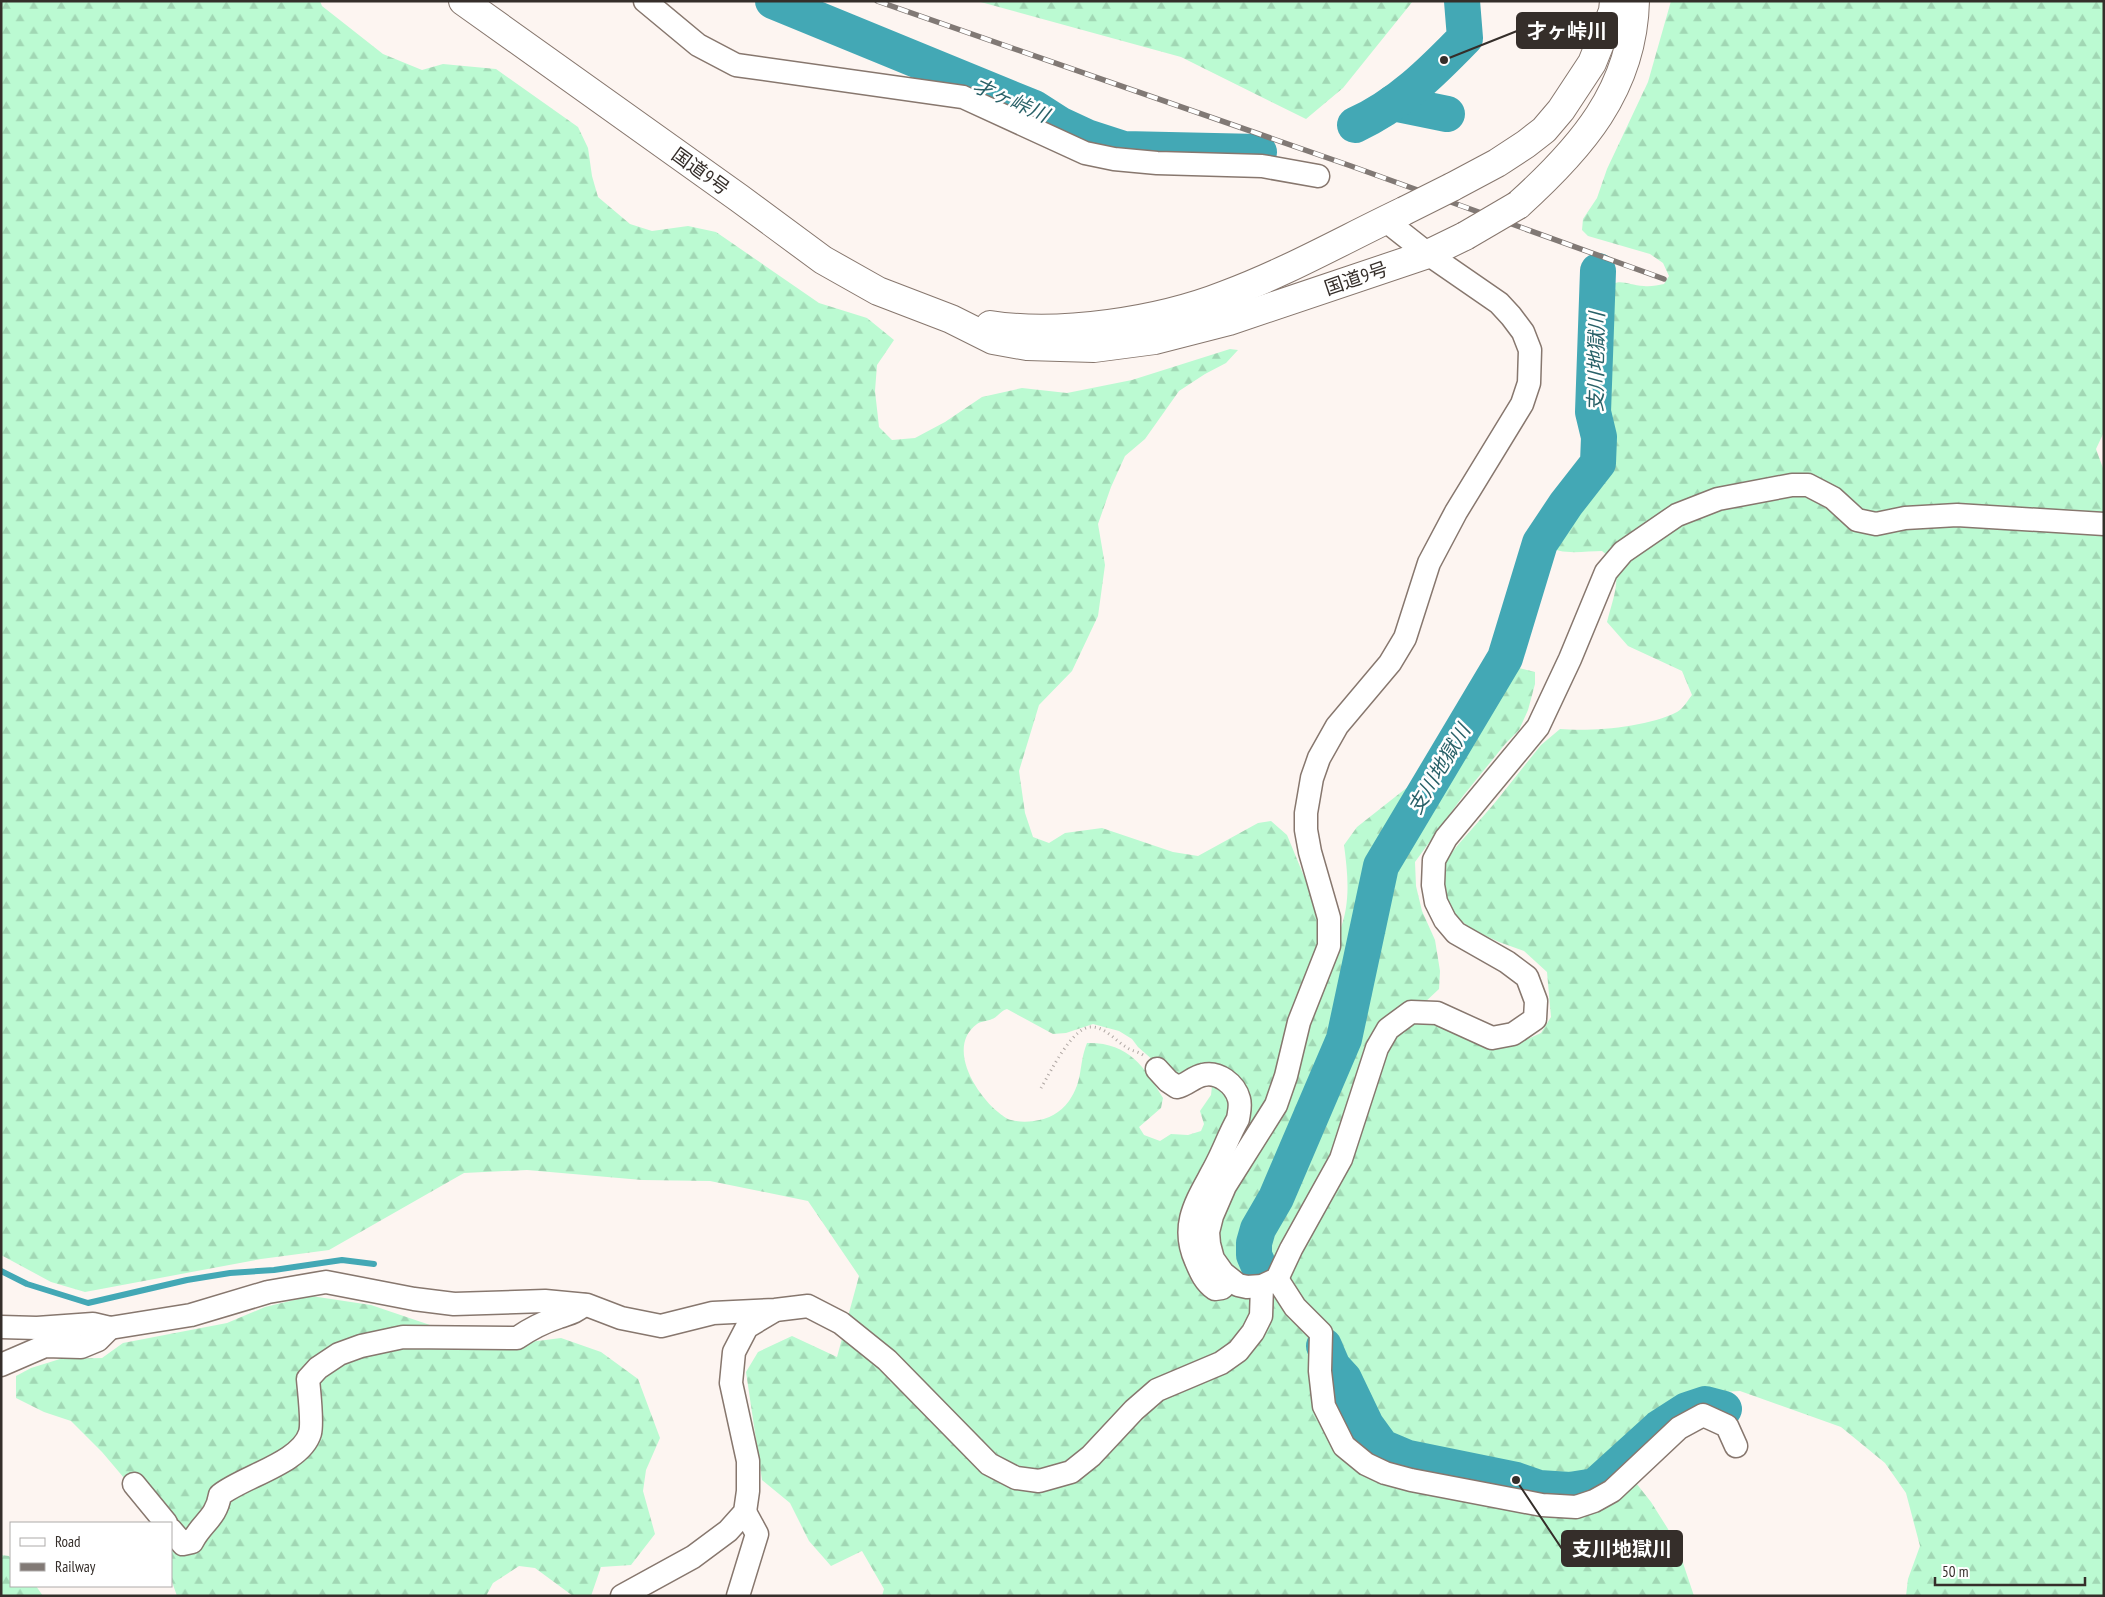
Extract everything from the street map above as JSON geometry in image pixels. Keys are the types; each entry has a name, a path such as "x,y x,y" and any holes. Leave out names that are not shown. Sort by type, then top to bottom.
{"highway":[{"name":"国道9号","path":"464,1 823,260 878,290 951,319 993,340 1027,346 1094,348 1155,340 1229,321 1428,254 1465,236 1518,205 1566,159 1599,116 1617,82 1628,49 1635,1"},
{"name":"国道9号","path":"951,319 999,326 1062,328 1141,320 1224,296 1340,244 1497,163 1544,130 1556,117 1592,63 1614,1"}],"street":[{"path":"645,1 698,45 736,65 963,97 1085,153 1114,159 1157,163 1262,166 1318,176"},
{"path":"1269,1282 1247,1287 1238,1285 1230,1280 1213,1259 1208,1236 1210,1222 1224,1186 1276,1105 1286,1076 1299,1022 1329,946 1329,918 1310,852 1306,830 1306,813 1312,778 1323,750 1337,726 1390,663 1405,638 1429,563 1456,512 1522,404 1529,383 1530,350 1523,332 1511,316 1499,303 1428,254 1394,216"},
{"path":"1,1326 37,1328 93,1324 110,1328 191,1315 268,1292 326,1282 414,1299 454,1304 545,1301 584,1305 622,1318 660,1326 713,1313 775,1310 808,1306 841,1323 887,1360 989,1464 1016,1478 1039,1481 1071,1472 1091,1456 1134,1410 1157,1390 1221,1363 1238,1351 1253,1332 1261,1316 1269,1282 1291,1249 1341,1159 1377,1048 1388,1029 1411,1012 1437,1014 1492,1038 1513,1034 1535,1019 1536,1001 1527,977 1507,962 1456,933 1445,920 1436,902 1433,885 1434,860 1446,838 1538,727 1570,659 1606,572 1623,552 1678,515 1710,502 1792,484 1808,486 1833,498 1858,520 1876,524 1905,518 1957,514 2104,524"},
{"path":"1157,1069 1168,1081 1178,1087 1205,1074 1220,1077 1227,1080 1239,1098 1240,1109 1238,1119 1199,1196 1190,1218 1188,1232 1192,1254 1208,1284 1216,1289 1222,1288 1230,1280"},
{"path":"1269,1282 1321,1333 1320,1371 1324,1406 1331,1424 1344,1446 1366,1464 1385,1473 1411,1480 1542,1505 1576,1507 1594,1501 1612,1491 1679,1428 1703,1415 1727,1426 1736,1446"},
{"path":"172,1531 183,1544 192,1542 197,1532 218,1508 220,1495 232,1485 296,1454 310,1433 308,1379 318,1368 339,1354 361,1346 403,1337 517,1338 530,1328 560,1316 575,1313 584,1305"},
{"path":"622,1596 693,1557 728,1531 745,1512 748,1491 748,1461 731,1383 734,1352 747,1327 775,1310"},
{"path":"1,1365 45,1346 81,1347 98,1340 110,1328"},
{"path":"134,1484 165,1522"},
{"path":"738,1596 757,1534 745,1512"}],"path":[{"path":"1041,1088 1078,1032 1092,1026 1106,1032 1129,1049 1137,1051 1157,1069"}],"green space":[{"path":"1,1 320,1 322,6 383,54 422,70 443,64 496,69 578,127 588,148 592,176 598,197 630,224 652,231 688,226 716,232 819,303 867,318 894,340 877,365 875,391 879,427 892,440 915,438 945,422 982,397 1022,388 1067,393 1132,380 1230,349 1238,350 1226,363 1179,391 1145,439 1125,456 1111,487 1098,524 1105,565 1098,616 1072,671 1039,705 1019,771 1025,813 1033,837 1049,843 1065,833 1102,828 1173,852 1198,856 1258,823 1271,821 1287,835 1315,903 1339,933 1343,922 1348,889 1344,845 1357,827 1428,771 1466,733 1476,718 1486,696 1506,675 1519,668 1535,672 1535,684 1528,710 1519,730 1506,743 1463,796 1415,862 1416,886 1422,911 1435,940 1440,971 1439,989 1423,1004 1439,1023 1485,1047 1515,1045 1541,1033 1551,1017 1547,972 1524,951 1471,929 1451,912 1443,888 1445,862 1541,745 1560,729 1588,730 1636,725 1679,711 1692,695 1682,671 1628,646 1607,622 1616,584 1614,566 1610,558 1602,551 1566,552 1546,545 1549,535 1605,463 1607,457 1598,409 1603,292 1618,282 1646,286 1664,284 1669,276 1663,263 1650,254 1588,236 1582,230 1583,219 1597,198 1607,169 1648,82 1671,1 2104,1 2104,432 2096,449 2104,471 2104,1596 1906,1596 1908,1579 1920,1546 1906,1493 1885,1463 1841,1427 1740,1391 1703,1393 1681,1399 1659,1414 1625,1445 1621,1456 1636,1483 1668,1529 1683,1563 1694,1596 882,1596 884,1589 862,1551 831,1566 809,1541 790,1503 762,1480 746,1372 758,1352 792,1336 837,1357 859,1276 808,1201 710,1181 642,1180 527,1170 464,1173 329,1250 261,1259 85,1292 51,1282 1,1255","holes":["1007,1009 1053,1034 1066,1033 1093,1024 1119,1031 1132,1039 1138,1047 1162,1068 1185,1078 1207,1081 1212,1086 1211,1095 1200,1111 1204,1124 1201,1131 1188,1135 1171,1134 1160,1141 1144,1135 1139,1127 1161,1108 1163,1098 1149,1076 1133,1058 1114,1047 1087,1043 1077,1086 1062,1109 1045,1119 1022,1122 1006,1118 981,1094 968,1070 964,1057 964,1045 968,1034 980,1022 990,1020"]},
{"path":"977,1 1413,1 1343,88 1306,119 1181,57"},
{"path":"311,1296 371,1305 430,1325 468,1332 505,1345 561,1338 601,1352 638,1379 660,1438 646,1470 643,1491 655,1534 631,1565 601,1567 591,1596 573,1596 535,1568 519,1566 493,1583 486,1596 177,1596 172,1582 172,1522 130,1485 102,1452 71,1421 44,1412 16,1398 16,1376 31,1368 60,1359 102,1358 123,1343 227,1323 265,1307"},
{"path":"1,1555 10,1558 10,1587 37,1587 43,1596 1,1596"}],"waterway":[{"name":"才ヶ峠川","path":"773,1 1034,108 1059,124 1087,137 1124,149 1259,152"},
{"name":"才ヶ峠川","path":"1355,125 1386,108 1414,87 1465,38 1462,1"},
{"name":"支川地獄川","path":"1393,103 1447,114"},
{"name":"支川地獄川","path":"1260,1269 1254,1255 1254,1243 1258,1229 1276,1198 1344,1039 1381,866 1505,658 1540,543 1566,504 1598,463 1599,437 1593,412 1598,271"},
{"path":"1,1271 27,1284 88,1303 187,1280 230,1273 274,1270 342,1260 374,1264"},
{"name":"支川地獄川","path":"1324,1346 1333,1367 1344,1379 1366,1425 1382,1447 1408,1458 1516,1480 1539,1488 1570,1490 1595,1486 1659,1428 1687,1410 1705,1404 1724,1409"}],"railway":[{"path":"877,1 1351,166 1664,279"}],"place":[{"name":"才ヶ峠川","path":"1444,60"},
{"name":"支川地獄川","path":"1516,1480"}]}
